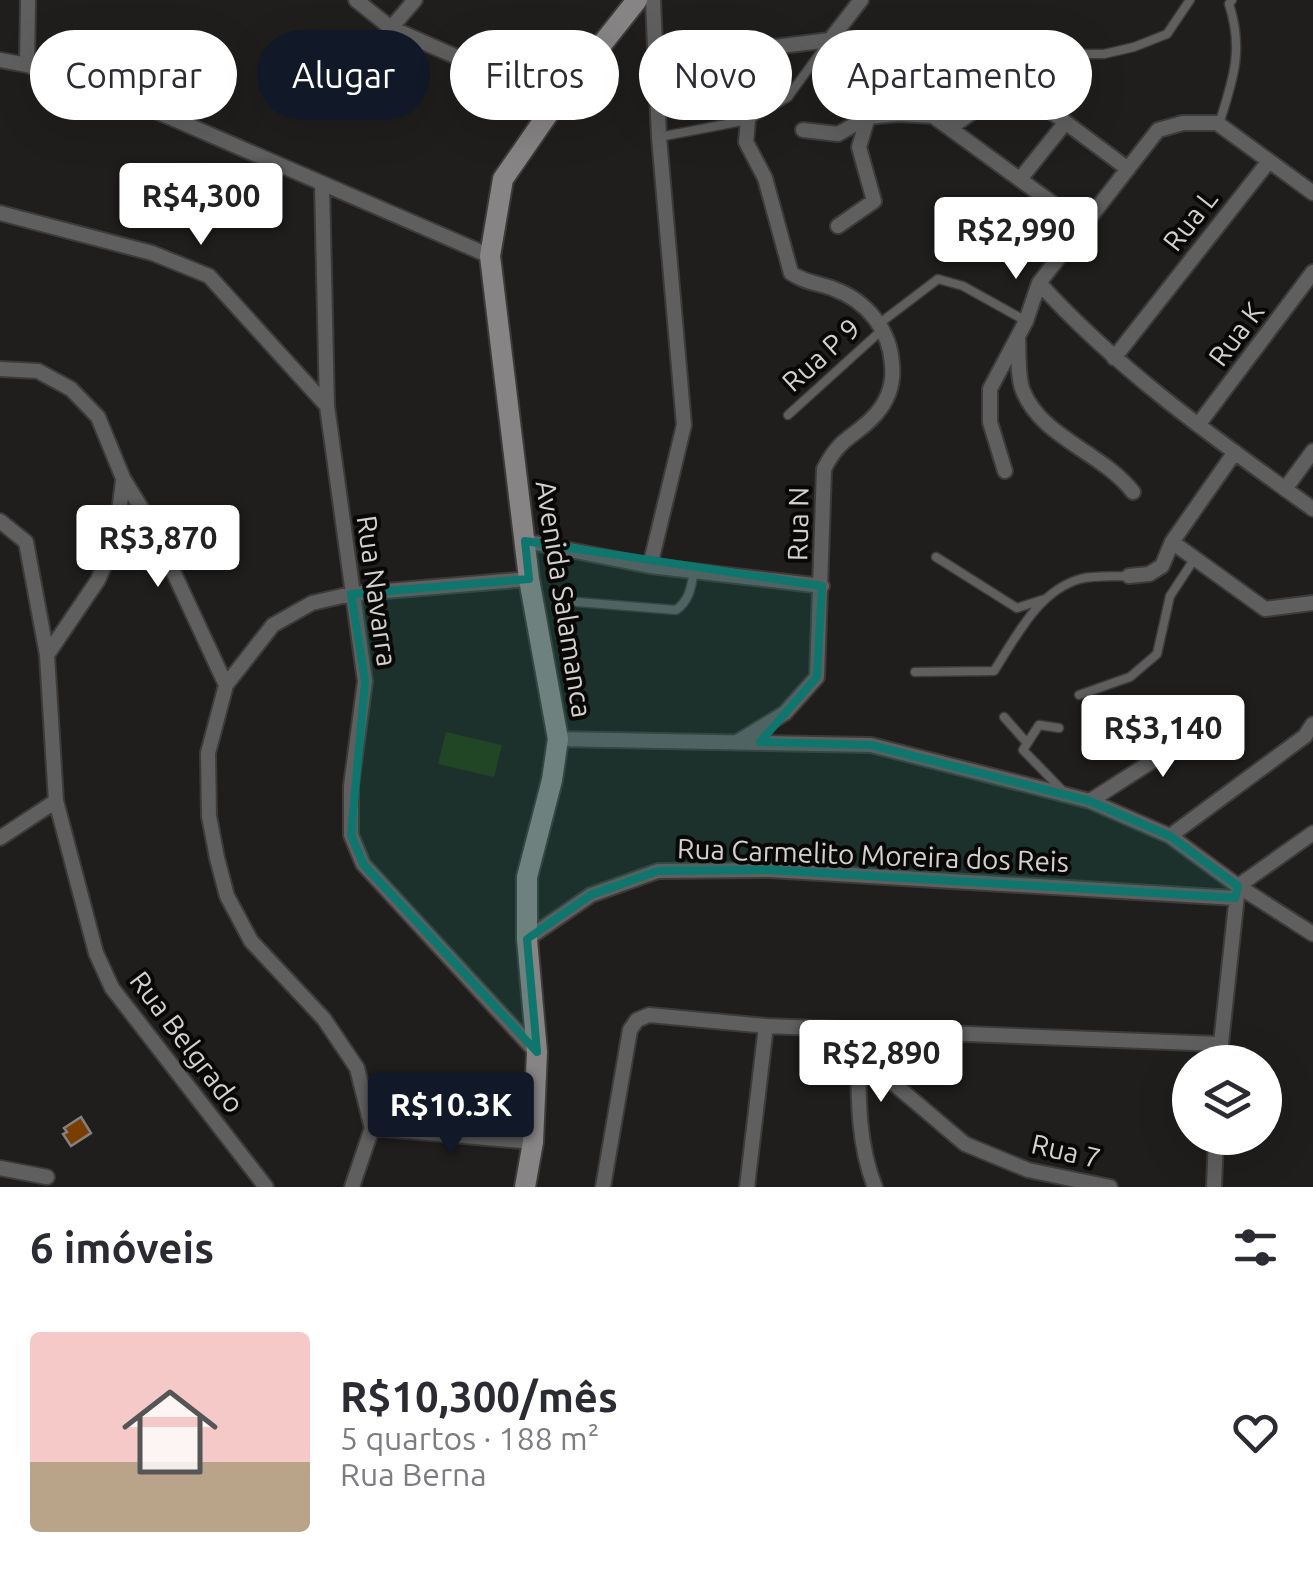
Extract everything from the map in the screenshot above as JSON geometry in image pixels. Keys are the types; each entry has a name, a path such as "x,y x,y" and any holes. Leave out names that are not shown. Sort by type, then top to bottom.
{"street":[{"path":"27,65 28,0"},
{"path":"356,0 391,28 450,54"},
{"path":"391,28 416,0"},
{"path":"838,30 861,0"},
{"path":"651,2 653,30"},
{"name":"Avenida Salamanca","path":"619,36 651,2"},
{"path":"0,60 27,65 136,104 490,256"},
{"path":"950,128 1013,83 1128,169"},
{"name":"Avenida Salamanca","path":"525,1187 534,1142 537,1052 527,939 527,877 552,780 558,739 530,579 490,256 503,179 544,120"},
{"path":"650,566 684,424 658,120"},
{"path":"748,120 746,142 765,178 792,273 803,282 835,289 856,301 882,326"},
{"path":"802,130 838,134 864,120"},
{"path":"838,226 874,201 859,147 867,120"},
{"path":"939,120 1085,227"},
{"path":"1005,471 988,406 990,389 1026,321 1039,283 1158,130 1184,122 1219,124 1313,193"},
{"path":"1022,178 1065,123"},
{"name":"Rua L","path":"1114,358 1269,161"},
{"name":"Rua Navarra","path":"322,185 327,406 364,682 351,786 350,835 363,864 537,1052"},
{"path":"0,213 152,252 208,276 327,406"},
{"name":"Rua K","path":"1198,425 1313,272"},
{"path":"1039,283 1082,331 1114,358 1313,510"},
{"name":"Rua N","path":"739,742 785,713 817,677 824,469 835,447 873,417 886,401 893,377 891,347 882,326"},
{"path":"1018,335 1022,389 1035,412 1055,432 1095,455 1133,492"},
{"path":"0,370 38,372 71,389 98,417 123,478 152,526 226,685"},
{"path":"1285,489 1313,451"},
{"path":"1129,576 1149,574 1162,566 1172,542 1235,452"},
{"path":"47,654 98,580 116,538 123,478"},
{"name":"Rua Belgrado","path":"2,521 26,542 47,654 56,801 96,952 112,988 266,1187"},
{"path":"525,541 650,566 822,586"},
{"path":"1172,542 1264,609 1313,603"},
{"path":"352,1187 372,1128 357,1068 324,1019 251,941 227,896 209,816 208,753 226,685 273,624 312,602 351,594 530,579"},
{"path":"1090,802 1213,722"},
{"path":"1170,836 1305,736 1313,724"},
{"path":"558,739 872,745 1090,802 1170,836 1237,892 1313,934"},
{"path":"0,838 56,801"},
{"path":"603,1187 630,1030 637,1020 648,1015 766,1026 1220,1044 1237,892 1313,833"},
{"name":"Rua Carmelito Moreira dos Reis","path":"527,939 591,894 658,872 770,870 1237,892"},
{"path":"747,1187 766,1026"},
{"path":"858,1030 860,1128 865,1161 875,1187"},
{"name":"Rua 7","path":"859,1070 887,1078 966,1144 1028,1170 1110,1187"},
{"path":"372,1128 534,1142"},
{"path":"1214,1187 1215,1155"},
{"path":"0,1168 47,1177"}],"lane":[{"path":"1092,53 1119,50 1167,34 1190,0"},
{"path":"1219,124 1237,55 1238,30 1229,4 1232,0"},
{"path":"792,92 812,64"},
{"path":"658,137 748,120"},
{"name":"Rua P 9","path":"788,415 938,279 963,286 1026,321"},
{"path":"936,557 1017,608 1047,598 1083,578 1129,576"},
{"path":"1079,695 1130,676 1157,654 1170,596 1195,558"},
{"path":"577,602 676,610 690,592 694,571"},
{"path":"915,672 994,671 1027,620 1047,598"},
{"path":"1004,717 1027,742"},
{"path":"1058,728 1039,725 1023,750 1067,796"}],"highlighted area":[{"path":"525,541 822,586 817,677 760,742 871,745 1090,801 1170,836 1238,886 1235,898 770,870 658,871 591,895 527,939 537,1052 363,864 351,835 365,681 351,594 529,579"}],"green space":[{"path":"446,732 502,745 494,777 438,764"}],"building":[{"path":"81,1117 91,1133 71,1146 63,1134 67,1132 64,1128"}]}
